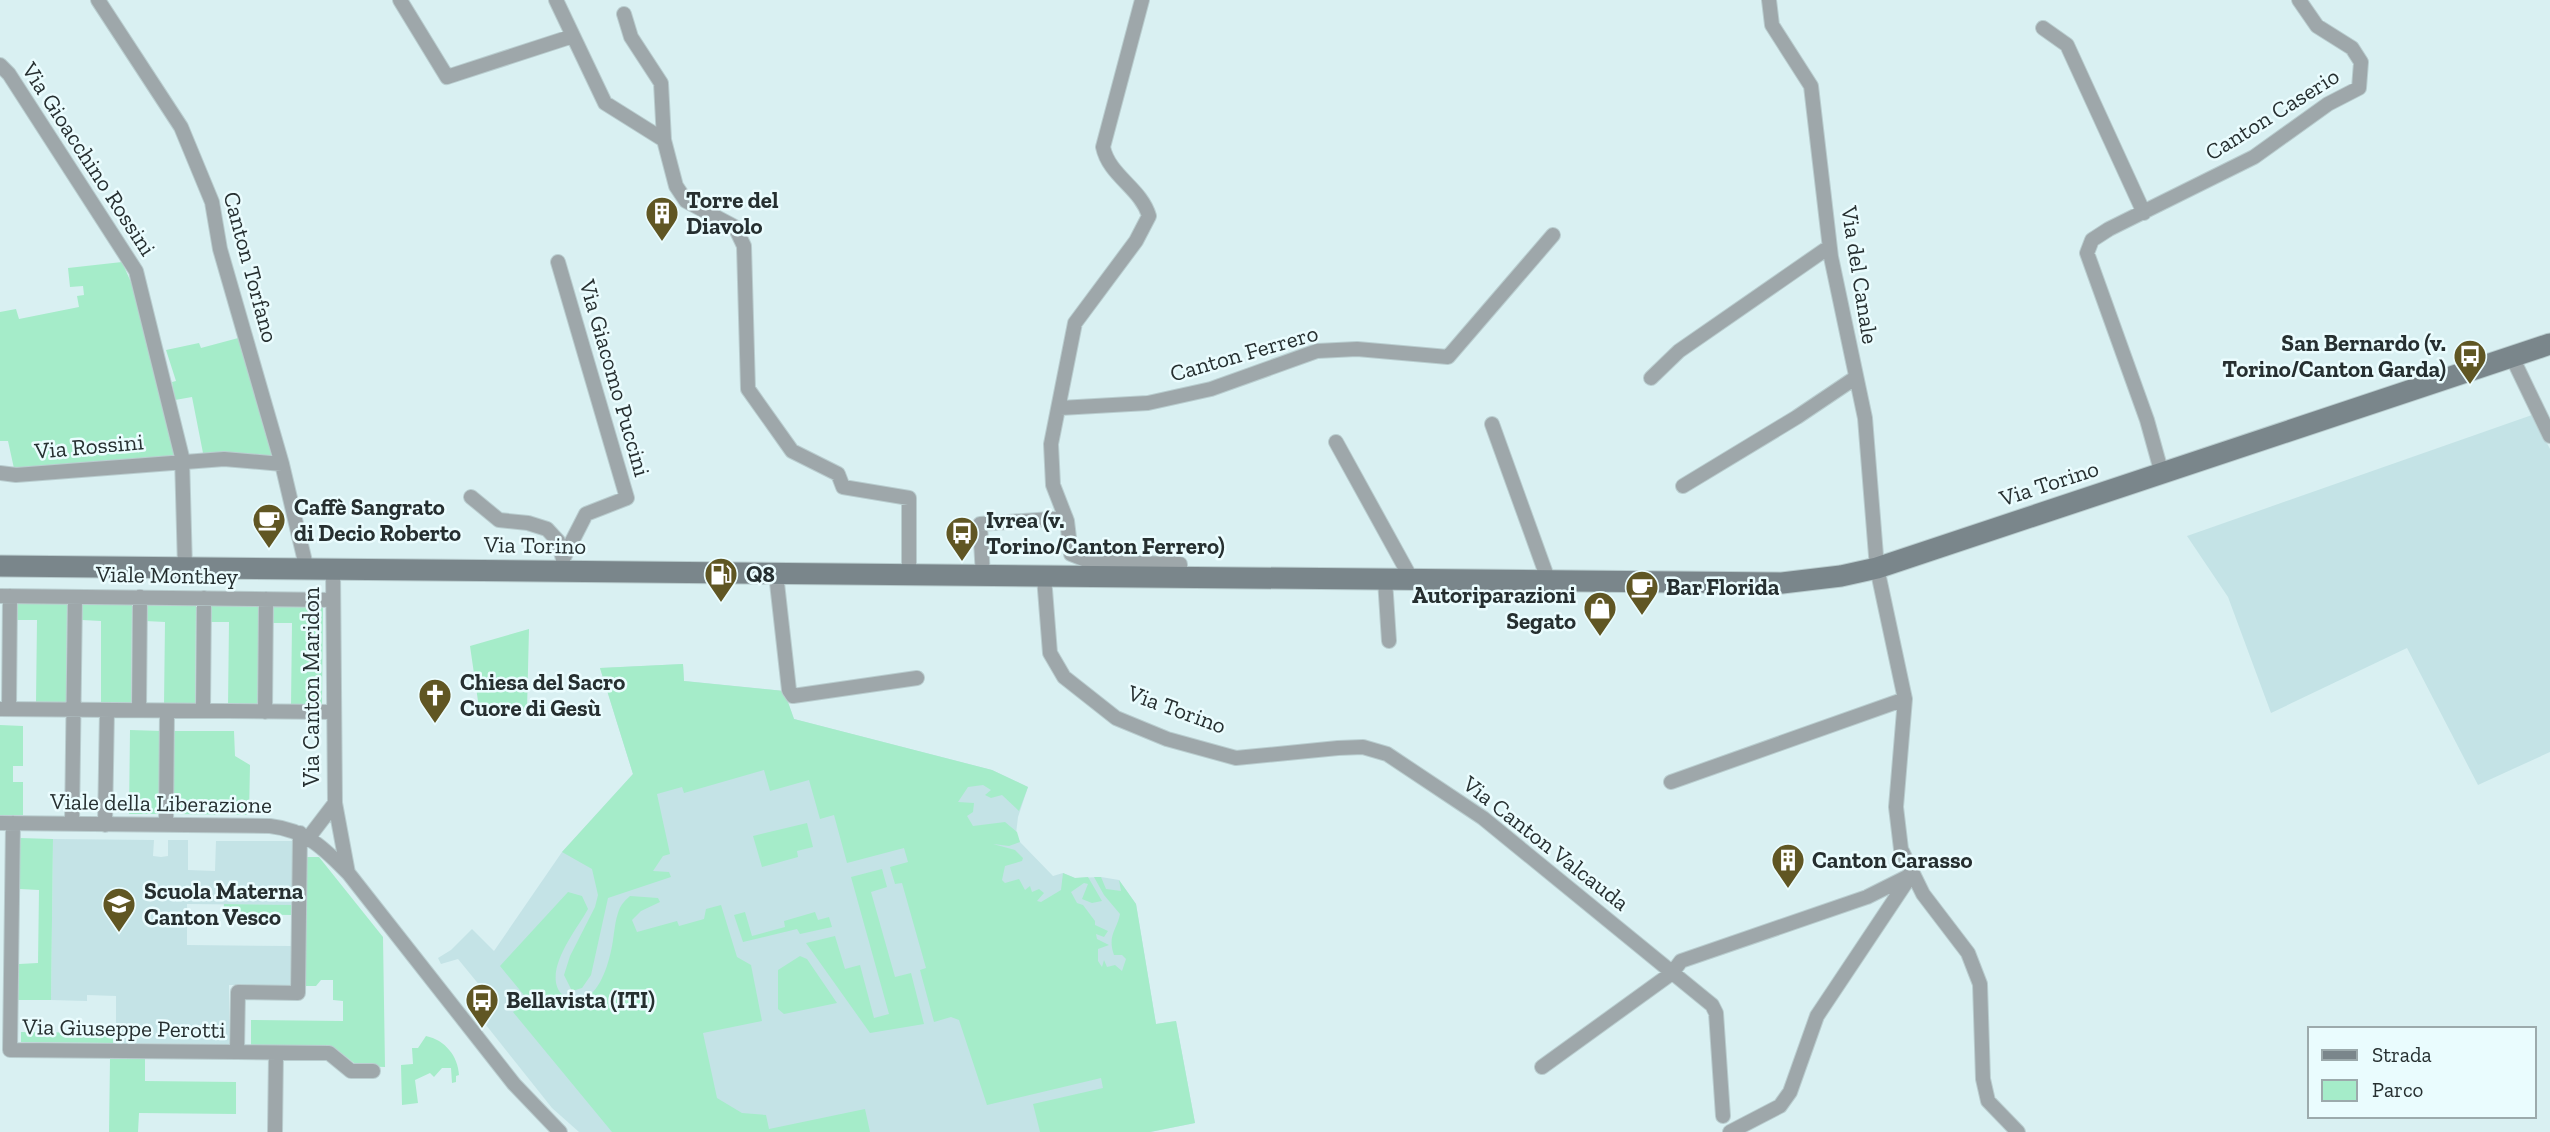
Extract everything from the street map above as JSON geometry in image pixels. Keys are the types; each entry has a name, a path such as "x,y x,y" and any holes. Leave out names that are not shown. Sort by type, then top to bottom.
{"street":[{"name":"Canton Torfano","path":"98,0 181,127 212,202 220,249 282,464 307,570"},
{"path":"400,0 447,77 573,36"},
{"path":"556,0 605,103 664,140"},
{"path":"1142,0 1103,147 1106,162 1146,205 1149,216 1136,241 1074,323 1060,408 1051,444 1053,485 1066,518 1071,554 1091,562 1172,562 1180,564 1181,578"},
{"name":"Via del Canale","path":"1769,0 1772,25 1811,86 1829,247 1865,418 1877,568"},
{"name":"Canton Caserio","path":"2162,474 2147,420 2087,253 2092,240 2254,157 2328,104 2358,88 2361,62 2352,48 2317,26 2299,0"},
{"path":"624,14 631,37 661,83 664,140 676,186 687,201 735,227 744,246 748,389 792,451 838,474 843,487 909,498 909,575"},
{"path":"2043,28 2067,45 2144,213"},
{"name":"Via Gioacchino Rossini","path":"0,65 9,74 135,271 160,360 182,461 185,568"},
{"name":"Canton Ferrero","path":"1060,408 1149,403 1212,389 1317,351 1357,349 1448,357 1553,235"},
{"path":"1651,378 1679,351 1829,247"},
{"name":"Via Giacomo Puccini","path":"558,262 627,498 586,514 563,565"},
{"name":"Via Torino","path":"0,566 333,570 563,565 776,573 1044,577 1782,583 1841,576 1877,568 2550,344"},
{"path":"2512,358 2550,436"},
{"path":"1683,486 1797,417 1855,378"},
{"path":"1492,424 1549,582"},
{"path":"1336,442 1412,580"},
{"name":"Via Rossini","path":"0,473 16,475 224,459 282,464"},
{"path":"471,497 499,520 528,523 547,529 558,541 563,565"},
{"path":"983,576 980,524 1066,518"},
{"path":"1877,568 1905,699 1896,807 1901,849 1911,875 1968,953 1980,984 1983,1079 1987,1101 2018,1132"},
{"name":"Via Canton Maridon","path":"333,570 335,803 349,874"},
{"path":"776,573 789,690 793,696 917,678"},
{"name":"Via Torino","path":"1044,577 1049,653 1064,677 1116,718 1167,739 1236,758 1363,747 1387,754"},
{"path":"1385,580 1390,641"},
{"path":"5,596 5,709 333,712"},
{"name":"Viale Monthey","path":"5,596 334,600"},
{"path":"72,824 75,597"},
{"path":"139,710 140,597"},
{"path":"204,598 204,711"},
{"path":"265,712 266,599"},
{"path":"1671,782 1905,699"},
{"path":"105,825 107,710"},
{"path":"166,825 167,711"},
{"name":"Via Canton Valcauda","path":"1387,754 1483,818 1712,1005 1716,1013 1723,1116"},
{"name":"Via Canton Maridon","path":"304,835 335,803"},
{"path":"6,823 6,981"},
{"name":"Viale della Liberazione","path":"6,823 270,827 304,835"},
{"path":"304,835 320,844 349,874 514,1084 560,1132"},
{"name":"Via Giuseppe Perotti","path":"237,1052 237,992 298,993 304,835"},
{"path":"1542,1067 1672,973 1681,961 1867,897 1911,875"},
{"path":"1730,1132 1776,1111 1790,1092 1817,1016 1911,875"},
{"name":"Via Giuseppe Perotti","path":"6,981 10,1050 329,1053 351,1071 373,1071"},
{"path":"275,1132 276,1053"}],"shaded area":[{"path":"2532,415 2550,449 2550,752 2478,785 2407,648 2271,713 2228,597 2187,536"},
{"path":"683,664 684,681 784,691 794,719 992,770 1028,787 1018,817 1016,834 1020,842 1053,876 1063,873 1075,878 1101,877 1119,880 1136,904 1156,1024 1176,1021 1195,1123 1150,1132 579,1132 552,1108 486,1025 494,1003 458,959 441,964 438,958 451,950 472,929 494,951 562,852 633,774 600,668"},
{"name":"Scuola Materna Canton Vesco","path":"53,839 154,840 153,856 161,857 168,856 168,840 188,840 188,870 215,871 216,841 292,841 292,905 187,904 187,945 291,946 291,985 229,985 229,1044 116,1043 116,996 87,995 87,1001 51,1000"}],"green space":[{"path":"122,262 138,298 176,458 15,473 8,441 0,441 0,312 16,309 19,319 79,307 77,296 84,295 83,286 70,287 68,268"},
{"path":"242,337 274,456 266,458 229,459 203,453 192,397 175,400 172,382 176,381 166,350 199,343 201,348"},
{"path":"17,604 67,604 66,704 36,703 37,620 17,620"},
{"path":"82,604 132,605 131,704 101,704 101,621 82,620"},
{"path":"145,605 196,606 195,705 164,705 165,622 145,621"},
{"path":"209,606 260,606 259,706 228,706 229,622 209,622"},
{"path":"272,607 323,607 322,707 291,706 292,623 272,623"},
{"path":"529,629 527,710 479,708 470,646"},
{"path":"683,664 684,681 784,691 794,719 992,770 1028,787 1019,811 1002,795 991,798 985,795 991,790 983,785 968,787 958,802 974,803 973,812 967,816 973,826 1005,822 1017,832 1020,842 1009,846 993,844 1015,850 1023,858 1022,861 1005,866 1002,880 1005,883 1019,879 1025,890 1030,886 1032,892 1039,889 1044,893 1037,901 1041,902 1061,890 1063,873 1075,878 1088,877 1102,901 1092,903 1082,899 1088,884 1084,883 1071,892 1077,903 1083,905 1095,921 1095,925 1108,931 1104,937 1096,934 1097,939 1109,945 1098,949 1098,961 1102,967 1104,960 1107,967 1115,965 1122,971 1126,959 1122,955 1114,955 1112,948 1113,933 1120,914 1104,895 1094,877 1101,877 1106,889 1121,891 1119,880 1136,904 1156,1024 1176,1021 1195,1123 1150,1132 1040,1132 1033,1104 1103,1088 1101,1078 987,1105 959,1020 951,1017 934,1022 920,970 926,968 902,883 895,884 890,867 908,862 904,848 847,863 834,815 820,819 809,780 770,791 764,770 684,793 682,787 657,794 670,854 663,856 653,871 669,872 671,877 608,898 591,975 582,988 572,991 564,975 598,895 592,869 562,852 633,774 600,668"},
{"path":"0,725 23,726 23,766 13,766 13,782 23,782 23,815 0,815"},
{"path":"130,730 162,731 161,814 129,814"},
{"path":"174,731 234,731 235,756 250,765 249,815 173,814"},
{"path":"807,823 813,847 797,851 798,857 762,867 753,836"},
{"path":"20,838 53,839 51,1000 18,1000 19,964 38,963 39,890 20,889"},
{"path":"306,857 319,857 383,937 385,1067 358,1066 332,1046 251,1045 251,1020 343,1021 343,1001 333,1000 333,980 321,980 316,986 305,986"},
{"path":"882,869 887,887 871,892 895,977 911,973 924,1024 870,1033 806,943 835,936 845,969 860,965 874,1018 889,1014 851,877"},
{"path":"568,892 582,896 588,909 556,969 559,991 567,998 575,1000 589,995 600,983 609,958 619,910 630,896 658,898 660,902 641,911 632,920 637,932 677,921 679,926 704,919 706,909 721,905 737,957 751,965 762,1021 703,1033 717,1098 742,1113 766,1115 769,1129 865,1109 870,1132 612,1132 513,1012 528,1000 500,966"},
{"path":"224,904 292,905 292,915 223,914"},
{"path":"745,912 752,936 785,927 784,921 815,912 818,920 829,917 832,927 800,934 797,929 743,942 734,915"},
{"path":"800,956 807,959 837,1003 784,1014 778,1009 778,970"},
{"path":"21,1032 113,1033 113,1043 21,1042"},
{"path":"426,1036 445,1045 456,1061 459,1075 456,1076 456,1082 452,1083 451,1068 442,1068 434,1077 430,1073 415,1080 418,1103 402,1105 401,1065 413,1064 412,1048 418,1048"},
{"path":"110,1059 145,1059 145,1081 236,1082 236,1114 139,1113 138,1132 109,1132"}],"place":[{"name":"Torre del Diavolo","path":"662,243"},
{"name":"San Bernardo (v. Torino/Canton Garda)","path":"2470,386"},
{"name":"Caffè Sangrato di Decio Roberto","path":"269,550"},
{"name":"Ivrea (v. Torino/Canton Ferrero)","path":"962,563"},
{"name":"Q8","path":"721,604"},
{"name":"Bar Florida","path":"1642,617"},
{"name":"Autoriparazioni Segato","path":"1600,638"},
{"name":"Chiesa del Sacro Cuore di Gesù","path":"435,725"},
{"name":"Canton Carasso","path":"1788,890"},
{"name":"Scuola Materna Canton Vesco","path":"119,934"},
{"name":"Bellavista (ITI)","path":"482,1030"}]}
